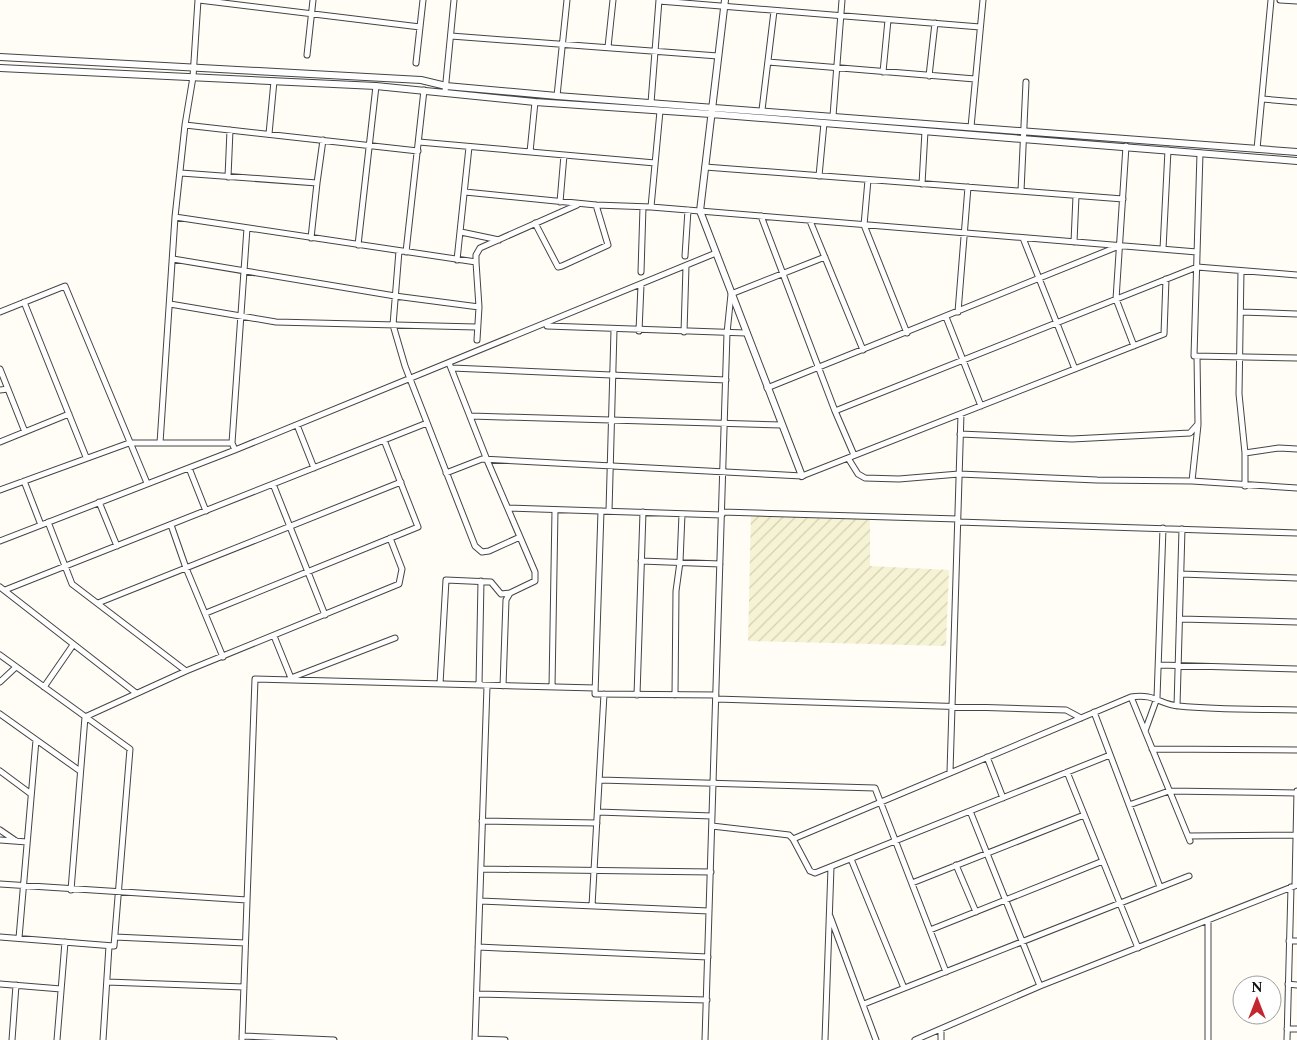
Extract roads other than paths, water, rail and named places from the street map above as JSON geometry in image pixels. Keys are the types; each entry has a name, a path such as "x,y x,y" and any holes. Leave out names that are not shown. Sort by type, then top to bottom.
{"street":[{"path":"160,443 175,217 185,125 194,68 199,0 420,27"},
{"path":"307,55 313,0"},
{"path":"416,63 423,0"},
{"path":"445,89 454,0"},
{"path":"557,96 567,0"},
{"path":"608,47 613,0"},
{"path":"833,116 842,0"},
{"path":"971,127 982,0"},
{"path":"1258,149 1270,0"},
{"path":"1280,0 1297,2"},
{"path":"650,103 659,1 725,3 774,11 980,27"},
{"path":"725,3 700,212 802,476"},
{"path":"762,110 774,11"},
{"path":"883,72 888,20"},
{"path":"929,76 935,23"},
{"path":"451,36 718,56"},
{"path":"0,57 421,80 445,89 535,102 660,111 762,110 1297,152"},
{"path":"768,62 976,79"},
{"path":"0,68 557,96 650,103 824,123 1297,161"},
{"path":"269,134 274,81"},
{"path":"1021,192 1025,139 1026,82"},
{"path":"358,245 376,86"},
{"path":"406,252 424,90"},
{"path":"1262,99 1297,102"},
{"path":"530,152 535,102"},
{"path":"651,207 660,111"},
{"path":"819,176 824,123"},
{"path":"185,125 418,151"},
{"path":"228,177 230,130"},
{"path":"922,184 925,131"},
{"path":"311,238 323,140"},
{"path":"419,142 655,163"},
{"path":"1126,146 1116,299 1134,346"},
{"path":"457,260 469,147"},
{"path":"1163,249 1168,150"},
{"path":"1192,481 1198,424 1197,356 1194,356 1200,153"},
{"path":"560,202 564,155"},
{"path":"705,167 1123,199"},
{"path":"181,174 317,183"},
{"path":"868,180 864,225 907,333"},
{"path":"958,312 968,187"},
{"path":"465,192 579,204 651,207 1198,252"},
{"path":"1074,242 1076,196"},
{"path":"477,340 477,250 579,204"},
{"path":"535,223 558,267 562,266 608,246 596,205"},
{"path":"641,272 642,207"},
{"path":"685,256 688,210"},
{"path":"761,216 818,368 854,455"},
{"path":"175,217 476,262"},
{"path":"810,220 863,350"},
{"path":"235,450 232,443 247,228"},
{"path":"460,232 499,240"},
{"path":"1023,238 1075,369"},
{"path":"767,388 1120,246"},
{"path":"399,251 393,325 409,378 475,546 482,552 489,551 520,537"},
{"path":"0,541 235,450 409,378 451,365 716,253"},
{"path":"731,294 825,257"},
{"path":"173,259 395,296 478,307"},
{"path":"684,332 686,266"},
{"path":"835,411 1197,267 1297,275"},
{"path":"1241,271 1239,394 1245,453 1245,486"},
{"path":"446,472 487,460 610,465 723,474 802,476 1164,334 1166,279"},
{"path":"638,330 641,285"},
{"path":"0,312 65,286 128,443 147,483"},
{"path":"706,1040 727,333 731,294"},
{"path":"24,302 86,457"},
{"path":"170,304 276,322 476,327"},
{"path":"1241,312 1297,314"},
{"path":"946,317 981,406"},
{"path":"544,326 614,330 746,333"},
{"path":"609,511 614,330"},
{"path":"1197,356 1297,358"},
{"path":"451,365 613,376 726,380"},
{"path":"440,684 446,580 491,582 501,594 510,593 535,581 535,572 487,460 451,365"},
{"path":"0,369 25,432"},
{"path":"0,390 8,388"},
{"path":"0,442 69,414"},
{"path":"950,772 961,414"},
{"path":"471,416 782,425"},
{"path":"2,589 171,525 427,423"},
{"path":"960,434 1081,438 1190,433 1198,424"},
{"path":"296,425 314,468"},
{"path":"206,613 418,527 384,440"},
{"path":"0,490 128,443 232,443"},
{"path":"1245,453 1279,448 1297,449"},
{"path":"848,458 858,474 865,478 959,474 1097,480 1192,481 1297,488"},
{"path":"189,468 206,511"},
{"path":"24,481 41,525"},
{"path":"98,603 401,482"},
{"path":"273,484 325,615"},
{"path":"99,502 117,546"},
{"path":"508,508 958,520 1297,533"},
{"path":"552,687 555,510"},
{"path":"602,511 595,694 675,695 1066,710 1081,718"},
{"path":"637,695 643,512"},
{"path":"675,695 676,591 680,562 682,514"},
{"path":"48,522 72,584 186,671"},
{"path":"171,525 186,568 223,657"},
{"path":"1144,731 1157,698 1160,665 1163,528"},
{"path":"1177,706 1182,529"},
{"path":"85,717 186,671 399,584 402,569 390,538"},
{"path":"641,561 720,564"},
{"path":"1181,574 1297,578"},
{"path":"479,685 481,581"},
{"path":"2,589 136,693"},
{"path":"503,686 506,600 510,593"},
{"path":"1180,619 1297,622"},
{"path":"274,636 291,678 395,638"},
{"path":"44,687 74,645"},
{"path":"0,655 130,749 114,946 0,936"},
{"path":"1160,665 1178,664 1297,669"},
{"path":"0,682 16,667"},
{"path":"334,1040 242,1038 255,680 595,688"},
{"path":"487,686 475,1040 505,1040"},
{"path":"592,906 604,694"},
{"path":"793,839 1130,697 1157,698 1177,706 1297,710"},
{"path":"1130,697 1189,838 1296,836"},
{"path":"1094,712 1160,887"},
{"path":"0,714 80,771"},
{"path":"71,890 85,717"},
{"path":"19,938 36,740"},
{"path":"1152,749 1297,750"},
{"path":"712,826 789,835 810,871 815,873 1110,755"},
{"path":"987,757 1003,798"},
{"path":"0,771 31,794"},
{"path":"1066,772 1138,948"},
{"path":"600,780 875,788 946,972"},
{"path":"1129,805 1170,791 1297,792 1294,886 1289,941 1287,1040"},
{"path":"970,811 1040,986"},
{"path":"598,812 712,816"},
{"path":"912,883 1084,814"},
{"path":"482,821 597,823"},
{"path":"0,830 16,842"},
{"path":"0,840 27,842"},
{"path":"851,859 904,988"},
{"path":"930,930 1103,861"},
{"path":"956,866 976,912"},
{"path":"825,1040 830,867"},
{"path":"481,868 711,872"},
{"path":"864,1004 1189,876"},
{"path":"0,884 247,900"},
{"path":"915,1040 1040,986 1294,886"},
{"path":"480,901 709,911"},
{"path":"829,913 876,1040"},
{"path":"1208,920 1208,1040"},
{"path":"114,936 245,943"},
{"path":"1289,941 1297,941"},
{"path":"57,1040 65,942"},
{"path":"103,1040 109,946"},
{"path":"478,947 708,957"},
{"path":"107,982 244,987"},
{"path":"0,984 61,988"},
{"path":"1288,984 1297,985"},
{"path":"12,1040 16,985"},
{"path":"477,994 707,1000"},
{"path":"941,1029 941,1040"},
{"path":"1287,1029 1297,1029"}]}
